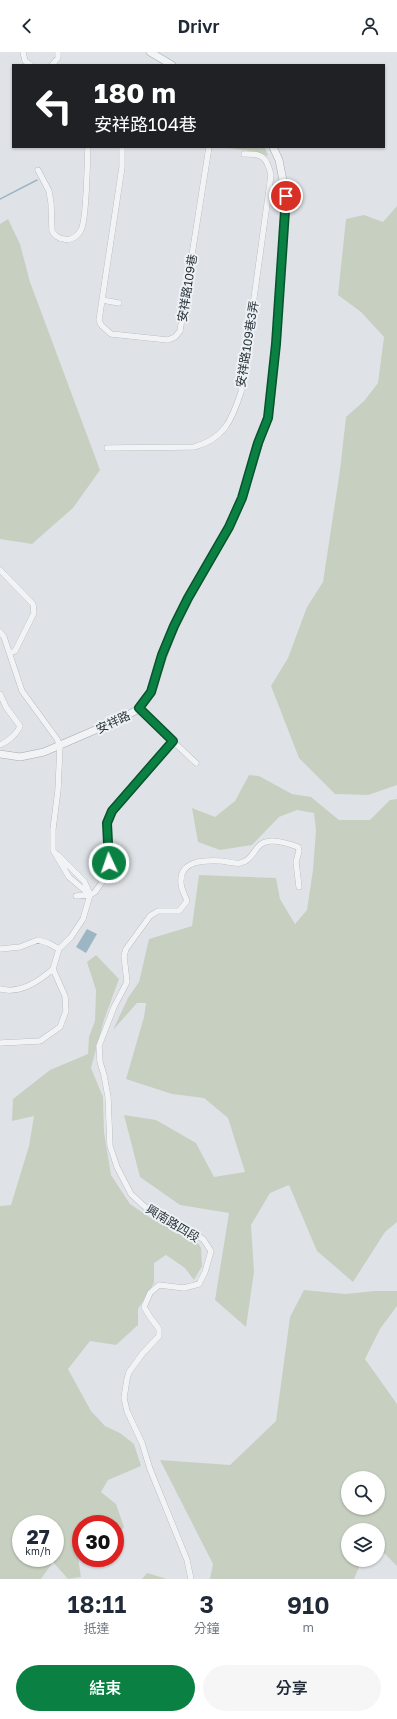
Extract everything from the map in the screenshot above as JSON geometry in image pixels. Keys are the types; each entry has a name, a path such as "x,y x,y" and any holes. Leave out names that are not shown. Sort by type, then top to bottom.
{"street":[{"path":"23,52 25,61 30,64"},
{"path":"53,64 58,58 58,52"},
{"path":"150,52 170,64"},
{"path":"38,170 48,191 51,202 52,231 62,239 67,240 76,237 82,228 84,215 88,148"},
{"name":"安祥路109巷","path":"122,148 122,167 99,320 101,325 110,334 168,340 175,337 180,330 209,148"},
{"name":"安祥路","path":"0,754 20,757 44,752 116,722 139,708 151,692 162,655 184,605 229,527 242,498 270,408 286,196 279,160 273,148"},
{"name":"安祥路109巷3弄","path":"107,448 194,447 212,440 220,434 228,424 236,408 241,392 272,175 268,162 263,157 255,153 244,154"},
{"path":"102,300 119,303"},
{"path":"0,570 33,604 34,608 34,613 15,651 10,653"},
{"path":"0,632 4,637 10,653 22,691 57,739 60,746 58,790 53,830 53,850 69,877 90,895"},
{"path":"0,694 6,707 20,726 8,741 0,745"},
{"path":"139,708 196,763"},
{"path":"76,896 90,895 95,892 107,875 109,863 107,823 112,811 173,741"},
{"name":"興南路四段","path":"191,1579 187,1560 150,1470 142,1443 127,1411 124,1398 129,1372 143,1353 159,1336 159,1329 144,1307 150,1293 159,1285 184,1288 199,1284 206,1272 211,1251 203,1239 145,1207 131,1194 117,1167 110,1146 108,1098 100,1062 99,1046 114,1007 127,982 124,956 126,949 150,916 158,911 179,911 187,900 181,885 184,868 190,864 200,862 221,861 239,864 248,860 259,846 267,841 293,845 298,847 299,851 296,862 299,887"},
{"path":"0,989 11,992 24,988 36,982 53,969 60,949 71,937 83,919 90,895"},
{"path":"0,949 20,947 38,940 60,949"},
{"path":"0,1043 40,1041 60,1027 66,1011 65,996 53,969"}],"green space":[{"path":"229,148 265,148 268,156 256,152"},
{"path":"397,206 397,785 368,795 335,794 299,758 271,686 288,658 307,607 323,582 340,470 346,417 364,401 378,383 384,337 361,312 338,295 346,219 364,215 383,222"},
{"path":"8,219 20,244 30,282 100,470 73,508 32,544 0,539 0,224"},
{"path":"249,775 259,776 292,794 311,797 339,820 370,820 390,800 397,799 397,1222 385,1232 353,1282 317,1251 289,1185 270,1193 251,1225 254,1272 246,1327 215,1300 229,1213 180,1205 140,1177 124,1115 156,1120 196,1143 214,1177 245,1172 228,1118 204,1098 172,1094 126,1079 144,1017 146,1003 137,1003 113,1030 128,998 139,982 149,939 192,926 199,875 276,878 280,899 295,924 307,910 313,870 316,830 314,813 297,810 279,817 252,845 220,850 198,842 192,808 215,817 235,801"},
{"path":"96,955 119,979 104,1020 91,1068 103,1097 104,1132 111,1175 130,1204 149,1217 195,1237 201,1248 202,1266 194,1280 185,1268 166,1255 154,1263 154,1283 138,1309 138,1325 116,1345 90,1341 68,1369 91,1411 105,1426 120,1433 134,1444 141,1466 108,1480 101,1492 116,1504 120,1515 72,1515 72,1567 79,1567 81,1577 68,1579 57,1567 64,1567 64,1515 12,1515 12,1567 49,1567 41,1579 0,1579 0,1206 11,1205 29,1146 34,1116 12,1121 13,1099 50,1070 88,1054 89,1037 95,1021 96,990 87,962"},
{"path":"304,1290 345,1294 375,1291 397,1291 397,1306 380,1329 365,1359 397,1404 397,1566 385,1554 385,1523 341,1523 341,1567 359,1567 354,1579 210,1579 213,1564 160,1460 230,1465 276,1421 290,1317"},
{"path":"147,1573 167,1579 142,1579"}],"water":[{"path":"87,929 97,934 86,953 76,947"}],"waterway":[{"path":"0,199 37,180"}],"route":[{"path":"109,863 107,823 112,811 173,741 139,708 144,704 151,692 162,655 174,626 188,598 229,527 242,498 258,443 268,418 276,344 286,196"}]}
